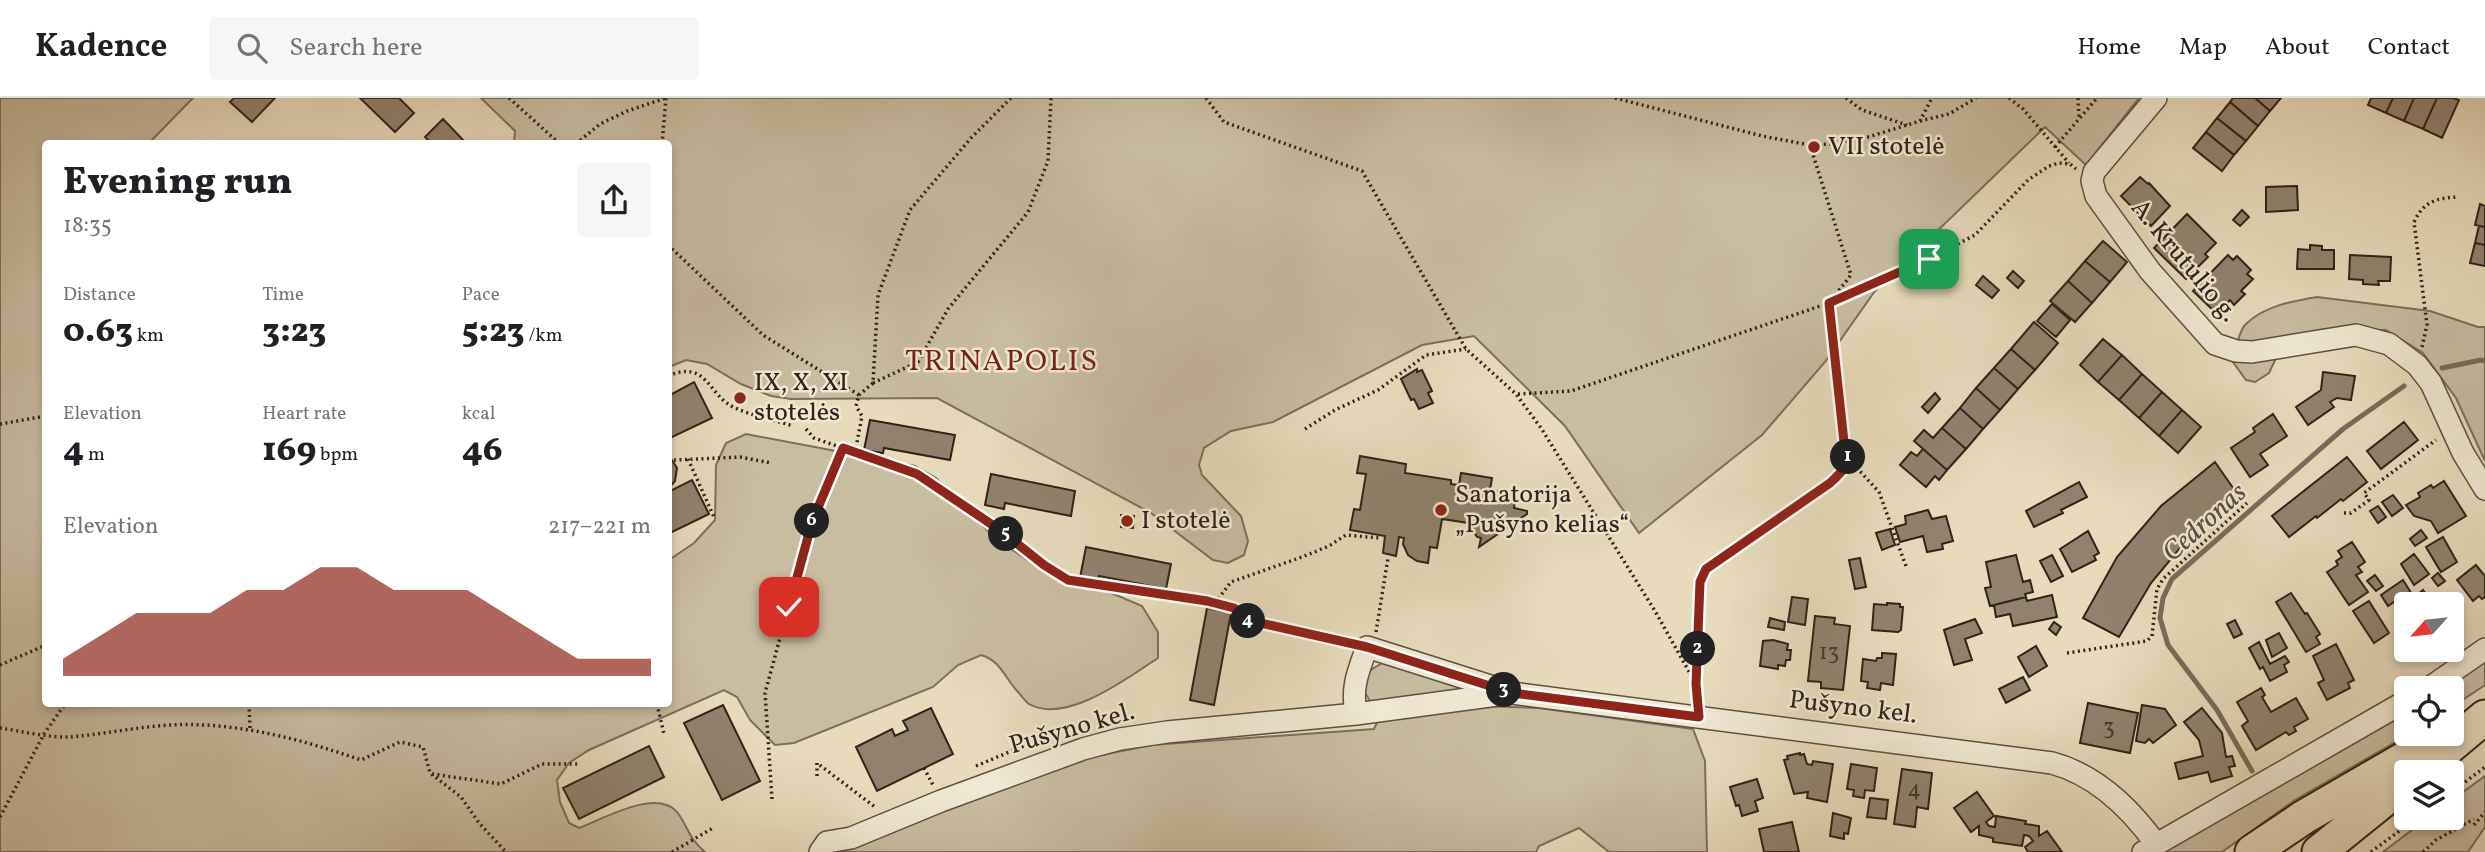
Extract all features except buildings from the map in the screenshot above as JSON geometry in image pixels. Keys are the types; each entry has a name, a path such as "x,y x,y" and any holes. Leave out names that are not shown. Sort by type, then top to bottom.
{"main road":[{"path":"2464,726 2485,715"},
{"path":"2433,760 2485,715"},
{"path":"2252,852 2315,811 2428,746"},
{"path":"2319,852 2394,792"}],"street":[{"path":"2092,181 2095,172 2156,98"},
{"name":"A. Krutulio g.","path":"2092,181 2096,196 2150,271 2215,344 2236,351 2252,352 2356,335 2389,344 2417,365 2431,383 2463,453 2485,489"},
{"path":"1356,714 1354,684 1370,648"},
{"name":"Pušyno kel.","path":"1370,648 1512,693 2052,763 2071,768 2105,790 2140,821 2150,848"},
{"path":"2446,676 2485,649"},
{"name":"Pušyno kel.","path":"820,852 827,842 862,834 941,801 1083,749 1167,732 1356,714 1512,693"},
{"path":"2150,848 2394,708"}],"path":[{"path":"509,98 556,140"},
{"path":"581,140 600,124 627,111 666,98 662,140"},
{"path":"873,383 878,295 910,210 971,138 1011,98"},
{"path":"855,453 862,416 856,406 859,395 873,383 918,362 948,309 1028,212 1048,161 1051,98"},
{"path":"1206,98 1224,122 1362,171 1466,349 1516,394 1541,428 1655,611 1696,684"},
{"path":"1615,98 1762,136 1810,145 1868,137 1949,114 1976,98"},
{"path":"1846,98 1862,110 1908,125"},
{"path":"1920,121 1932,98"},
{"path":"2009,98 2024,109 2070,164 2092,181"},
{"path":"2078,98 2079,119"},
{"path":"2055,146 2097,98"},
{"path":"1810,145 1851,275 1829,303 1844,442 1848,458 1879,492 1907,569"},
{"path":"1516,394 1571,391 1829,303 1929,259 1975,234 2038,172 2059,163 2070,164"},
{"path":"2417,365 2427,325 2414,222 2421,207 2441,197 2459,197"},
{"path":"672,249 763,335 859,395"},
{"path":"1305,429 1335,410 1378,390 1426,355 1466,349"},
{"path":"672,375 691,370 700,374 727,404 793,426"},
{"path":"0,424 42,417"},
{"path":"807,429 814,438 917,474 1068,580 1215,603 1234,608 1247,620 1370,648 1388,558"},
{"path":"2344,513 2351,513 2369,500 2364,493 2430,443 2452,430"},
{"path":"772,799 765,693 812,522 843,448"},
{"path":"674,460 740,457 771,463"},
{"path":"1699,717 1696,684 1700,582 1706,569 1830,483 1844,471 1848,458"},
{"path":"688,459 714,517"},
{"path":"2067,653 2147,641 2151,636 2157,589 2163,579 2247,503"},
{"path":"1215,603 1231,582 1329,546 1346,535 1380,538"},
{"path":"0,665 42,647"},
{"path":"0,817 44,734 63,707"},
{"path":"249,707 250,729"},
{"path":"658,707 664,734"},
{"path":"0,728 66,737 133,728 201,724 250,729 308,742 361,760 400,742 423,747 430,773 461,797 479,823 506,852"},
{"path":"972,767 1026,745"},
{"path":"817,776 817,763 876,807"},
{"path":"430,773 501,784 542,764 579,764"},
{"path":"2464,783 2485,767"},
{"path":"921,789 943,780"},
{"path":"2474,825 2485,812"},
{"path":"2423,852 2436,840 2474,819"},
{"path":"672,852 713,828"},
{"path":"2371,852 2401,830"}],"shaded area":[{"path":"0,98 193,98 152,140 42,140 42,707 672,707 672,558 694,543 715,520 716,465 726,443 746,434 915,466 936,478 995,538 1035,565 1142,606 1158,632 1158,658 1114,686 1078,704 1044,709 1029,704 998,665 981,655 958,665 933,687 794,743 775,745 750,720 737,697 724,690 589,750 569,763 557,780 560,802 569,823 579,828 643,804 668,805 677,812 695,842 705,852 0,852"},
{"path":"481,98 2139,98 2086,165 2045,127 1875,291 1825,362 1762,435 1639,533 1565,426 1474,336 1422,345 1273,422 1231,431 1204,448 1199,465 1202,475 1241,516 1248,541 1244,555 1228,563 1213,560 1151,513 937,398 791,399 771,396 741,384 707,364 686,360 672,366 672,140 514,140 515,131"},
{"path":"2317,297 2430,311 2485,327 2485,461 2456,398 2423,353 2386,330 2326,329 2286,337 2269,373 2255,382 2246,380 2233,362 2245,325 2269,309"},
{"path":"2485,661 2485,685 2464,699 2464,676 2461,676"},
{"path":"1382,663 1459,686 1461,690 1381,704 1370,701 1360,685 1366,673"},
{"path":"1483,706 1539,708 1693,729 1705,761 1707,852 1609,852 1579,828 1539,846 1536,852 810,852 1087,758 1152,745 1374,729 1380,716"},
{"path":"2394,717 2394,743 2295,800 2222,852 2162,852"},
{"path":"2485,776 2485,827 2468,852 2383,852 2412,830 2464,830 2464,791"}],"waterway":[{"name":"Cedronas","path":"2442,368 2485,361"},
{"name":"Cedronas","path":"2252,771 2217,710 2168,645 2160,618 2163,598 2172,579 2343,429 2404,386"}],"place":[{"name":"VII stotelė","path":"1814,147"},
{"name":"IX, X, XI stotelės","path":"740,398"},
{"name":"Sanatorija „Pušyno kelias“","path":"1441,510"},
{"name":"I stotelė","path":"1127,521"}],"district":[{"name":"TRINAPOLIS","path":"1002,362"}],"route":[{"path":"789,607 812,522 843,448 917,474 1068,580 1207,601 1234,608 1247,620 1367,647 1512,693 1699,717 1696,684 1700,582 1706,569 1728,552 1773,525 1844,471 1848,458 1829,303 1929,259"}]}
